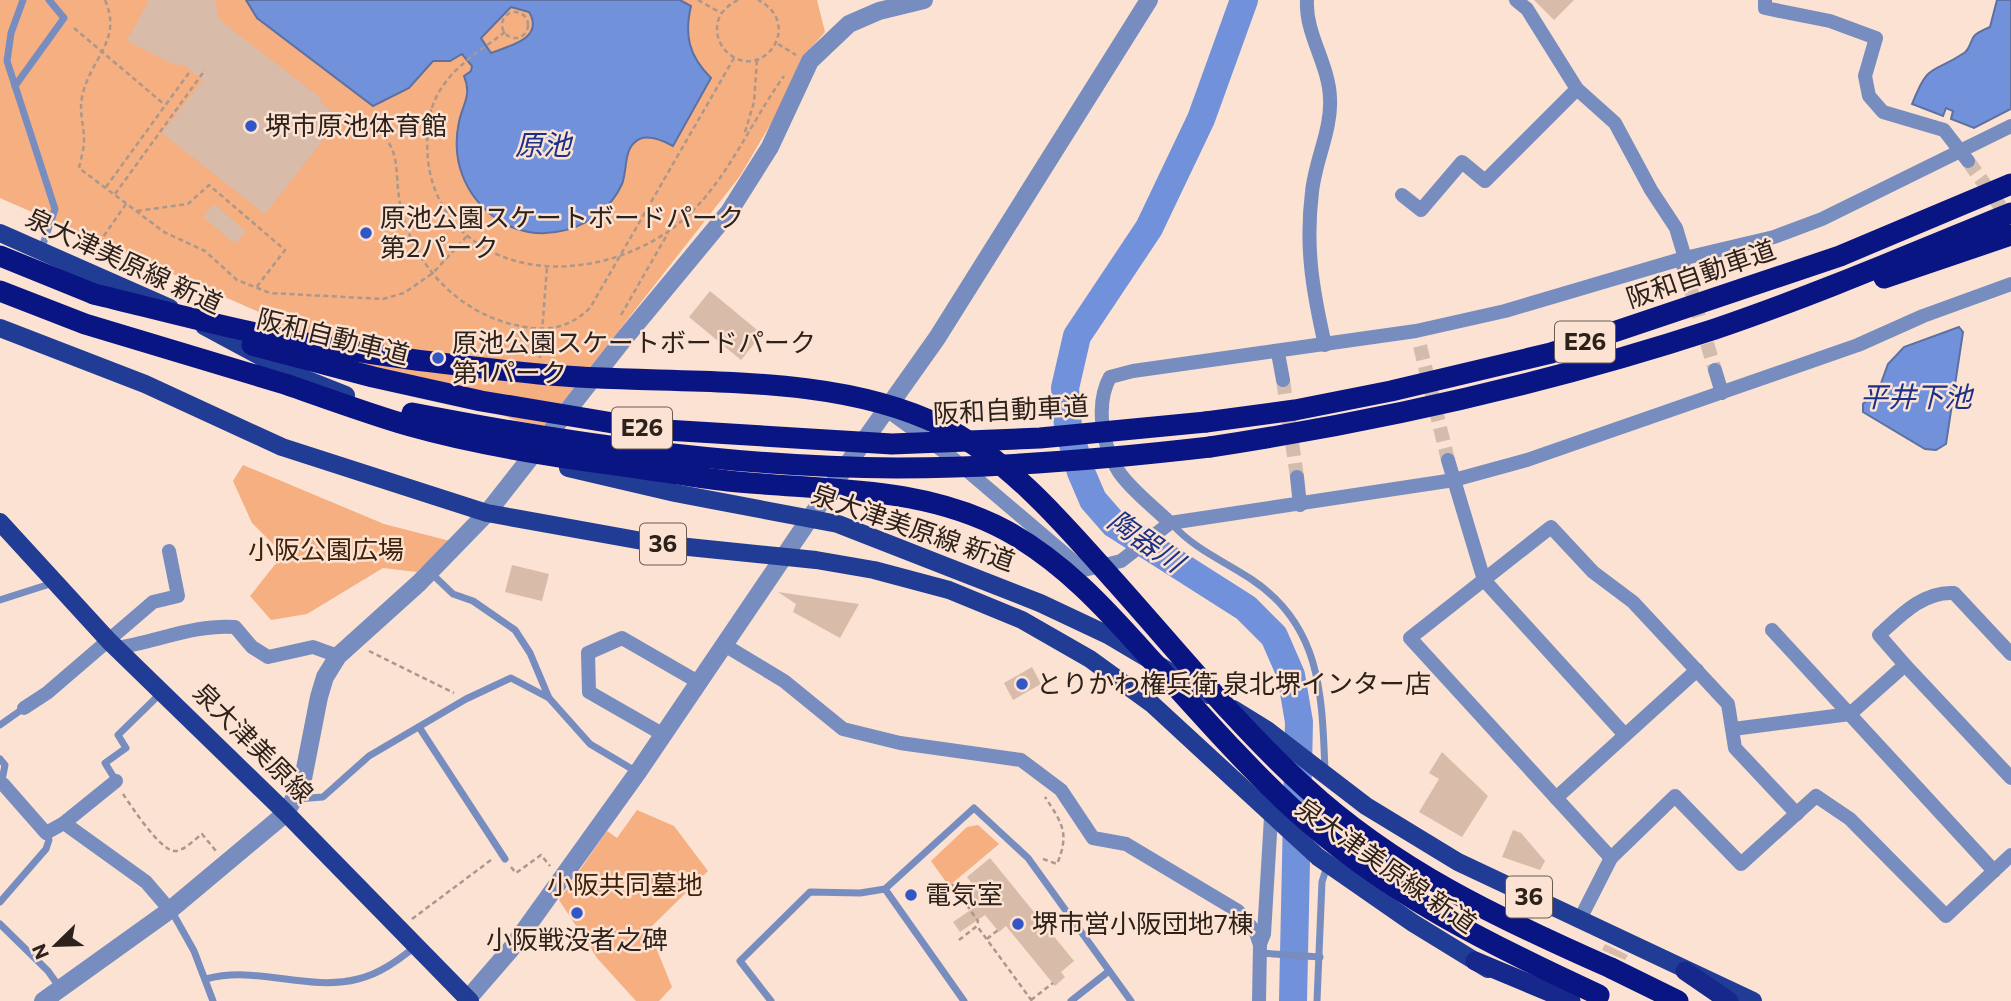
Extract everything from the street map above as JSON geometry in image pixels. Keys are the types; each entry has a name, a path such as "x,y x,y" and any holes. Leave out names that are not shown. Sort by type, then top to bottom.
{"highway":[{"name":"阪和自動車道","path":"0,256 94,294 258,347 481,401 649,429 892,444 1040,438 1206,422 1295,410 1391,391 1551,353 1840,256 2011,181"},
{"name":"阪和自動車道","path":"0,291 85,324 288,385 412,413 580,444 780,462 894,468 975,467 1210,447 1394,416 1563,375 1791,302 2011,213"},
{"path":"1791,302 1841,292 2011,235"},
{"path":"94,294 279,338 360,352 544,374 789,387 849,396 914,414 946,428 980,450 1048,509 1231,711 1304,786 1351,825 1425,878 1466,901 1678,1001"},
{"path":"288,385 411,426 484,444 551,457 728,481 875,491 960,510 1004,530 1046,555 1083,587 1253,770 1332,842 1373,874 1455,927 1613,1001"},
{"path":"1475,961 1572,1001"},
{"path":"1685,971 1729,1001"}],"main road":[{"name":"泉大津美原線 新道","path":"0,233 142,293 293,374 449,436 530,461 675,493 810,518 890,543 1040,603 1108,635 1267,730 1410,836 1579,921 1753,1001"},
{"name":"泉大津美原線 新道","path":"0,328 145,384 282,447 488,513 659,544 786,557 874,570 949,590 1022,620 1090,659 1152,704 1213,758 1276,821 1323,860 1475,961 1546,1001"},
{"name":"泉大津美原線","path":"0,522 53,583 113,644 291,806 398,929 468,1000"}],"street":[{"path":"468,1000 511,949 638,772 726,646 810,518 937,338 1149,0"},
{"path":"1307,0 1311,32 1322,60 1330,98 1312,191 1309,241 1310,276 1325,345"},
{"path":"1516,0 1527,9 1577,89 1615,123 1675,228 1689,283"},
{"path":"1765,0 1765,8 1830,22 1876,38 1865,76 1869,96 1883,111 1944,131 1964,155"},
{"path":"53,996 227,865 291,806 302,784 325,677 344,649 430,572 488,513 623,340 729,212 770,147 810,61 849,24 879,11 919,1"},
{"path":"1402,195 1421,210 1462,162 1485,181 1577,89"},
{"path":"1170,523 1119,471 1101,424 1102,391 1110,377 1133,371 1278,353 1416,331 1505,311 1683,258 1774,237 1822,219 1964,155 2011,126"},
{"path":"886,409 950,456 1084,570 1121,561 1170,523 1454,480 1575,444 1858,345 1923,316 2011,284"},
{"path":"1416,331 1420,346"},
{"path":"1278,353 1283,380"},
{"path":"1714,370 1722,393"},
{"path":"1448,460 1484,580 1625,735"},
{"path":"1297,477 1300,505"},
{"path":"1611,858 1410,638 1551,527 1593,572 1633,602 1728,704 1735,748 1797,814"},
{"path":"24,708 113,644 153,602 178,596 169,551"},
{"path":"2011,654 1954,593 1942,592 1911,606 1879,635 2011,778"},
{"path":"113,644 150,643 211,625 235,627 252,646 268,657 313,647 344,649"},
{"path":"1772,630 1994,871"},
{"path":"664,735 589,692 588,653 621,638 700,683"},
{"path":"726,646 784,681 844,729 900,743 1021,760 1061,790 1093,838 1126,844 1238,911 1256,933 1260,949"},
{"path":"1733,729 1850,714 1905,665"},
{"path":"1556,798 1697,670"},
{"path":"2,784 46,832 64,823 116,781"},
{"path":"1579,921 1611,858 1675,796 1741,864 1816,796 1850,819 1946,916 2011,855"},
{"path":"1259,1001 1260,949 1264,934 1276,821"},
{"path":"64,823 146,882 170,910"}],"lane":[{"path":"22,0 7,61 55,209 41,250"},
{"path":"15,86 64,18 49,0"},
{"path":"1170,523 1188,543 1261,586 1291,612 1301,628 1314,666 1322,772"},
{"path":"430,572 453,594 473,601 515,629 530,653 549,698 590,744 638,772"},
{"path":"0,600 53,583"},
{"path":"291,806 323,797 369,756 466,699 511,678 549,698"},
{"path":"116,781 105,763 126,748 118,735 163,691"},
{"path":"0,725 24,708"},
{"path":"419,727 503,856"},
{"path":"0,759 5,765 2,784"},
{"path":"771,1001 740,961 810,892 860,893 885,889 974,808 1028,858 1130,1001"},
{"path":"0,902 46,849 49,840 46,832"},
{"path":"1317,1001 1323,860"},
{"path":"885,889 964,1001"},
{"path":"170,910 180,923 206,979 213,1001"},
{"path":"0,923 48,971 53,996"},
{"path":"206,979 250,973 308,981 358,979 393,964 415,946"},
{"path":"1260,949 1320,957"},
{"path":"1071,1001 1110,971"}],"path":[{"path":"105,0 112,17 112,29 81,99 80,117 84,139 79,168 164,233 205,251 223,270 255,289 270,293 383,299 404,293 433,274 467,236"},
{"path":"698,0 721,13"},
{"path":"738,0 721,13 717,33 726,52 734,58 757,59 771,51 776,43 778,22 768,2 758,0"},
{"path":"514,12 525,17 528,24 522,36 513,37 505,32 503,22 506,15 514,12"},
{"path":"74,27 165,105"},
{"path":"505,32 464,63 437,94 426,142 435,190 447,214 467,236 489,251 516,262 547,267 586,264 622,253 670,230 700,204 719,180 797,56 776,43"},
{"path":"366,118 381,131 395,155 401,206 408,232 433,274 479,313 502,322 544,331 578,320 590,308 734,58"},
{"path":"743,138 754,102 757,59"},
{"path":"106,187 191,70"},
{"path":"115,194 205,70"},
{"path":"381,131 416,122 432,110"},
{"path":"137,211 188,204 209,185 285,250 255,289"},
{"path":"94,250 127,204"},
{"path":"618,320 670,230"},
{"path":"544,331 547,267"},
{"path":"344,649 466,699"},
{"path":"116,781 163,846 174,851 181,850 202,834 227,865"},
{"path":"1039,857 1057,864 1065,845 1062,824 1042,793"},
{"path":"398,929 503,856 516,873 541,855 560,880"},
{"path":"951,884 978,921 977,926 1032,1001 1053,983"},
{"path":"958,940 977,926"},
{"path":"987,939 998,930"}],"green space":[{"path":"0,0 817,0 825,32 802,58 776,115 740,176 544,426 518,421 340,357 259,312 0,198"},
{"name":"小阪公園広場","path":"243,465 384,524 450,541 417,572 383,568 307,614 271,620 250,596 281,557 273,544 252,523 233,481"},
{"name":"小阪共同墓地","path":"637,810 674,826 708,871 651,927 650,933 672,987 659,1001 636,1001 597,958 559,900 607,831 617,838"},
{"path":"978,825 999,844 949,886 931,861 967,827"}],"water":[{"name":"原池","path":"246,0 680,0 691,6 688,27 690,45 698,62 711,78 673,146 648,138 634,143 629,152 622,184 612,200 599,213 583,224 566,230 528,232 510,227 494,217 475,198 462,175 457,136 467,94 464,76 471,71 472,66 462,54 450,61 433,61 409,88 373,106 257,18","holes":["511,7 529,12 533,21 529,35 515,44 491,53 481,38"]},
{"path":"1997,0 2011,0 2011,109 1974,128 1951,119 1953,111 1946,108 1943,116 1912,104 1927,75 1964,53 1975,35 1990,27"},
{"name":"平井下池","path":"1959,327 1963,332 1946,444 1936,450 1925,449 1863,412 1863,404 1880,386 1888,364 1904,347"}],"building":[{"name":"堺市原池体育館","path":"149,0 215,0 219,18 225,24 322,99 320,102 340,118 265,214 162,133 203,80 181,63 179,67 127,41"},
{"path":"1534,0 1574,0 1554,20"},
{"path":"214,204 246,231 235,244 203,217"},
{"path":"710,291 762,334 741,360 689,317"},
{"path":"512,565 549,574 542,601 505,592"},
{"path":"778,592 859,604 840,638 793,612 796,604"},
{"path":"1032,667 1041,684 1013,700 1004,683"},
{"path":"1442,752 1488,796 1462,837 1419,812 1439,779 1429,773"},
{"path":"1513,830 1521,833 1545,861 1540,870 1502,857"},
{"name":"堺市営小阪団地7棟","path":"990,858 1074,961 1061,972 1065,977 1055,986 1006,926 999,932 985,915 960,932 953,922 975,907 963,893 973,885 967,877"},
{"path":"1605,944 1628,955 1625,960 1602,950"}],"waterway":[{"name":"陶器川","path":"1244,0 1201,119 1149,228 1077,336 1065,388 1068,427 1081,472 1093,500 1114,524 1246,608 1274,636 1291,675 1299,722 1293,1001"}],"tunnel":[{"path":"1968,161 2010,220"},
{"path":"1689,283 1715,370"},
{"path":"1420,346 1448,460"},
{"path":"1283,380 1297,477"}],"place":[{"name":"堺市原池体育館","path":"251,126"},
{"name":"原池公園スケートボードパーク 第2パーク","path":"366,233"},
{"name":"原池公園スケートボードパーク 第1パーク","path":"438,358"},
{"name":"とりかわ権兵衛 泉北堺インター店","path":"1022,684"},
{"name":"電気室","path":"911,895"},
{"name":"小阪戦没者之碑","path":"577,913"},
{"name":"堺市営小阪団地7棟","path":"1018,924"}]}
